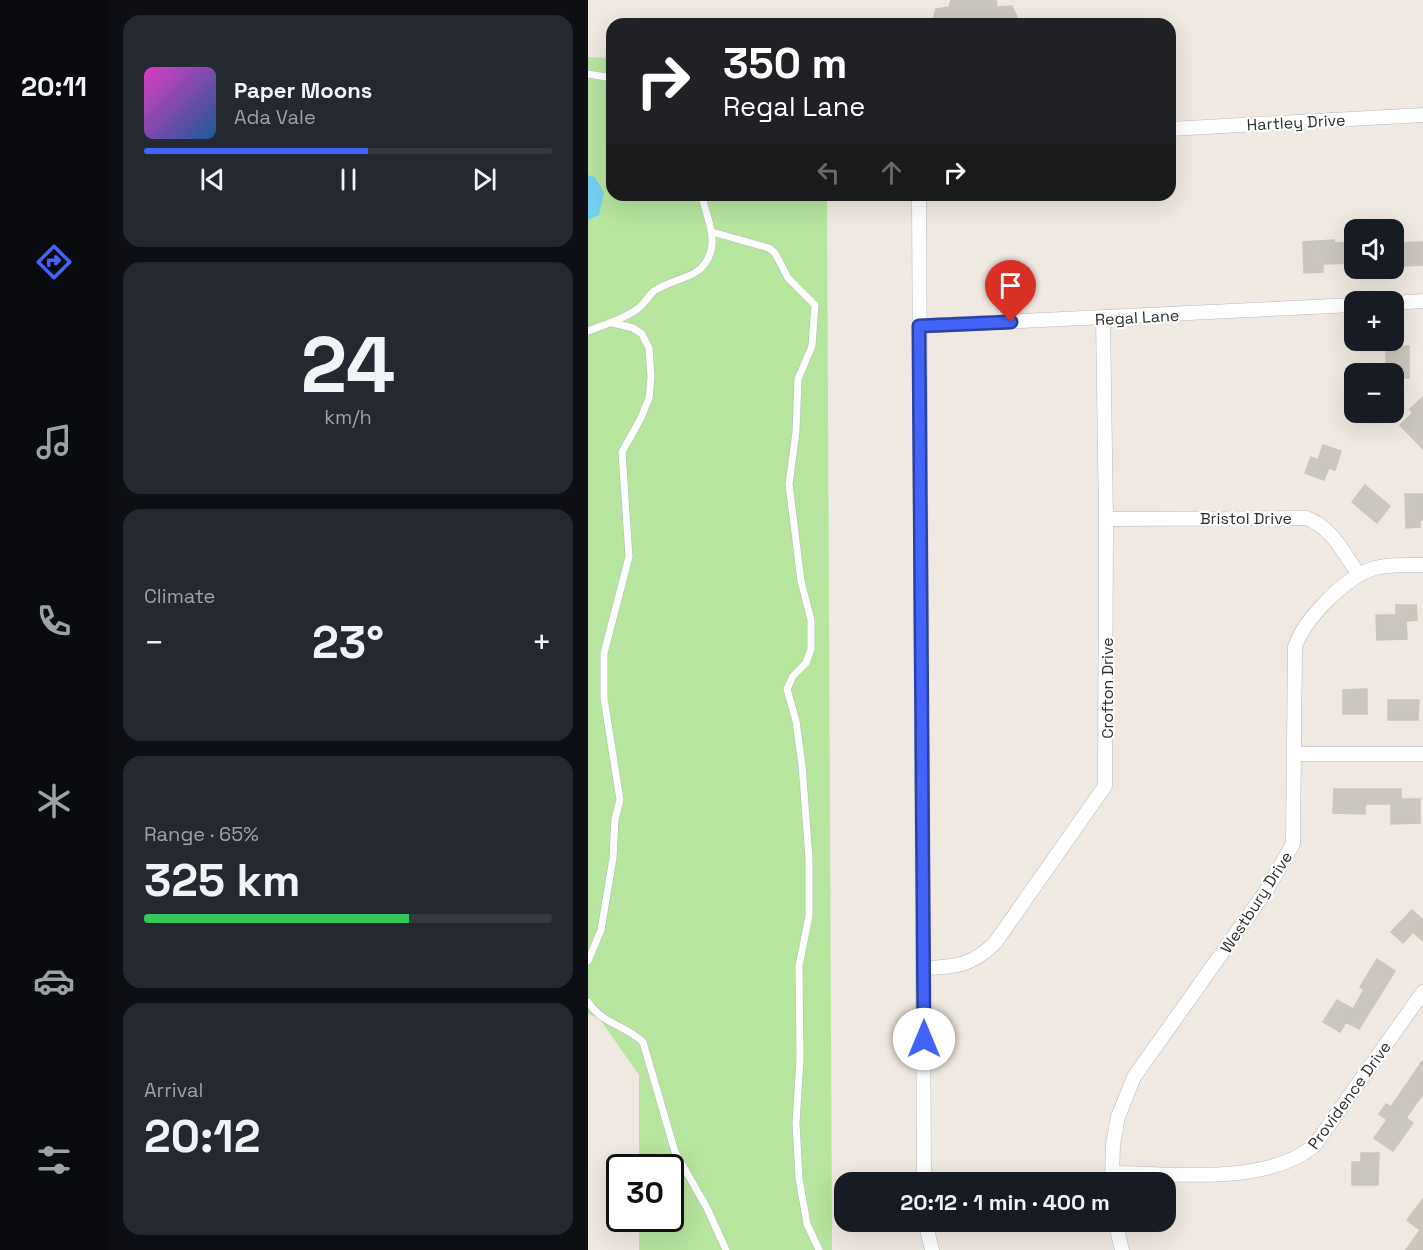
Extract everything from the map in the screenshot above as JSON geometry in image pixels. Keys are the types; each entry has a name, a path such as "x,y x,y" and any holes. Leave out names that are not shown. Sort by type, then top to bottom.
{"street":[{"name":"Hartley Drive","path":"1176,129 1423,115"},
{"path":"919,201 924,1172"},
{"path":"1404,302 1423,301"},
{"name":"Regal Lane","path":"919,326 1103,319 1344,306"},
{"name":"Crofton Drive","path":"924,968 968,964 982,956 995,944 1105,786 1106,519 1103,319"},
{"name":"Bristol Drive","path":"1106,519 1306,518 1321,524 1359,575"},
{"name":"Westbury Drive","path":"1112,1172 1118,1117 1134,1077 1287,858 1295,833 1295,646 1299,634 1313,614 1359,575 1384,566 1423,565"},
{"path":"1296,754 1423,754"},
{"name":"Providence Drive","path":"1176,1175 1251,1173 1283,1165 1301,1157 1314,1146 1423,992"},
{"path":"928,1232 932,1250"},
{"path":"1118,1232 1122,1250"}],"lane":[{"path":"588,74 606,77"},
{"path":"588,331 613,323 642,305 655,290 699,271 710,254 712,232 704,201"},
{"path":"712,232 769,248 775,253 788,278 815,305 812,346 798,380 796,432 789,484 801,581 811,620 811,649 806,663 792,676 787,688 796,721 802,765 809,858 808,916 799,966 800,1059 796,1123 799,1178 807,1224 819,1250"},
{"path":"588,961 602,923 613,858 615,819 620,800 604,698 604,653 629,557 622,452 645,408 651,378 650,348 642,334 633,328 613,323"},
{"path":"588,1002 602,1018 635,1034 643,1042 675,1152 707,1208 726,1250"}],"green space":[{"path":"588,57 606,58 606,201 827,201 832,1250 639,1250 639,1232 684,1232 684,1154 639,1154 639,1075 599,1018 588,1014"}],"water":[{"path":"588,175 595,177 604,193 599,215 588,220"}],"building":[{"path":"951,0 996,0 997,7 1012,6 1017,17 934,18 936,9 949,7"},
{"path":"1334,240 1335,243 1344,243 1344,263 1323,264 1323,272 1304,273 1303,242"},
{"path":"1423,242 1423,265 1404,266 1404,243"},
{"path":"1404,346 1409,346 1409,378 1404,378 1404,363 1386,363 1386,351 1404,351"},
{"path":"1423,397 1423,449 1400,425 1413,413 1410,409"},
{"path":"1323,445 1341,451 1335,470 1329,468 1324,480 1305,473 1311,457 1318,460"},
{"path":"1365,485 1390,506 1377,523 1352,502"},
{"path":"1405,494 1423,494 1423,520 1420,520 1420,527 1406,528"},
{"path":"1396,605 1416,605 1417,620 1406,621 1407,639 1377,640 1376,615 1396,615"},
{"path":"1367,689 1367,714 1343,714 1343,690"},
{"path":"1388,700 1419,700 1418,720 1388,720"},
{"path":"1334,789 1401,789 1401,799 1420,799 1420,823 1391,824 1391,804 1365,804 1365,814 1333,813"},
{"path":"1412,910 1423,920 1423,941 1413,932 1403,943 1391,932"},
{"path":"1377,959 1395,971 1359,1029 1346,1022 1340,1032 1323,1022 1337,1000 1353,1009 1364,990 1360,987"},
{"path":"1423,1060 1423,1094 1406,1118 1413,1123 1393,1151 1374,1138 1387,1120 1379,1114 1386,1104 1391,1107"},
{"path":"1361,1153 1379,1153 1378,1185 1352,1185 1352,1162 1361,1162"},
{"path":"1423,1199 1423,1250 1406,1250 1420,1230 1407,1220"}],"route":[{"path":"924,1039 919,326 1011,322"}]}
